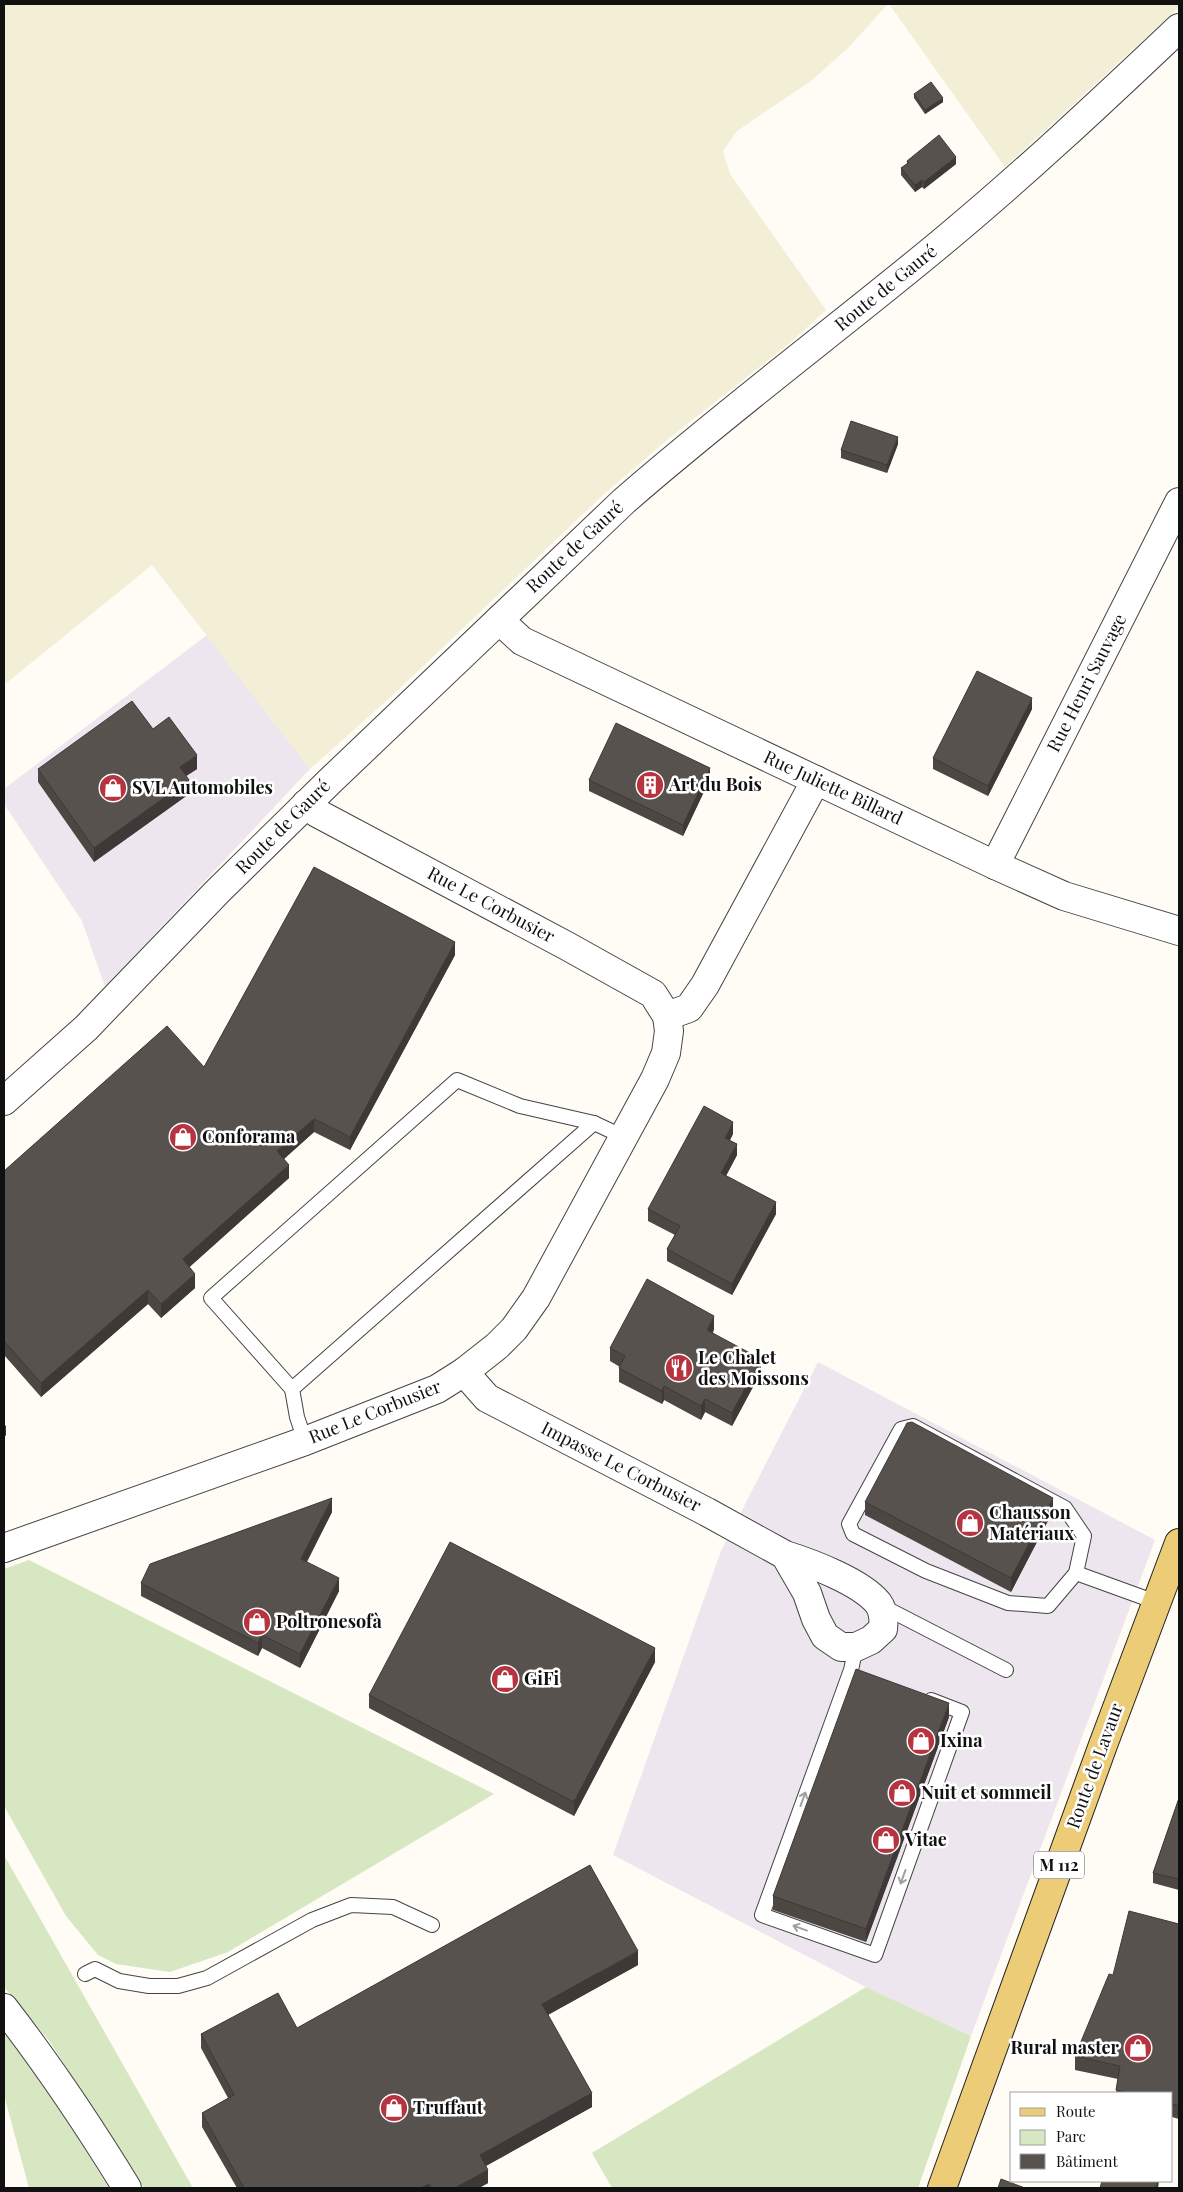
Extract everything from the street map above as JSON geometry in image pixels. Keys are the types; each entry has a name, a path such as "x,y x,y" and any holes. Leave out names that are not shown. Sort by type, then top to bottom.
{"main road":[{"name":"Route de Lavaur","path":"942,2188 1103,1745 1179,1543"}],"street":[{"name":"Route de Gauré","path":"4,1101 86,1028 217,892 306,804 588,534 670,460 800,358 998,195 1179,28"},
{"name":"Rue Henri Sauvage","path":"995,865 1179,502"},
{"name":"Rue Juliette Billard","path":"499,620 522,641 995,865 1064,896 1179,931"},
{"path":"667,1016 690,1008 816,780"},
{"name":"Rue Le Corbusier","path":"4,1548 305,1441 408,1402 437,1389 464,1372 497,1346 514,1328 536,1298 655,1079 666,1053 669,1031 667,1016 653,994 638,984 317,813 306,804"},
{"name":"Impasse Le Corbusier","path":"464,1372 487,1398 707,1512 785,1555 811,1562 853,1584 879,1604"},
{"path":"785,1555 807,1593 816,1620 825,1636 841,1647 856,1664 871,1640 883,1629 884,1617 879,1604"},
{"path":"4,2008 38,2051 89,2126 127,2188"}],"lane":[{"path":"305,1441 297,1417 292,1389 211,1298 458,1080 520,1106 594,1123 624,1137"},
{"path":"292,1389 594,1123"},
{"path":"913,1426 1065,1508 1084,1536 1076,1573 1048,1606 1008,1602 926,1571 852,1534 849,1524 901,1429 913,1426"},
{"path":"1076,1573 1156,1602"},
{"path":"879,1604 1006,1670"},
{"path":"856,1664 762,1914 875,1955 962,1712 916,1694"},
{"path":"85,1974 95,1969 119,1981 149,1986 178,1986 207,1978 312,1920 352,1904 392,1907 432,1925"}],"shaded area":[{"path":"4,4 888,4 849,47 811,81 737,131 723,151 730,174 826,310 790,343 667,440 603,495 396,692 310,769 152,565 4,685"},
{"path":"889,4 1179,4 1179,7 1005,167"},
{"path":"207,635 310,769 105,987 82,921 4,804 4,789"},
{"path":"818,1362 1155,1540 971,2036 866,1987 613,1855 721,1551"}],"green space":[{"path":"29,1560 494,1794 228,1952 170,1972 116,1964 98,1955 66,1916 4,1806 4,1569"},
{"path":"4,1855 193,2188 144,2188 50,2042 4,1987"},
{"path":"866,1987 971,2036 918,2188 612,2188 592,2153"},
{"path":"4,2031 35,2070 109,2188 29,2188 4,2095"}],"building":[{"path":"931,82 943,98 925,110 914,94"},
{"path":"939,135 956,157 924,182 922,180 915,185 901,168"},
{"path":"851,421 898,437 887,465 841,450"},
{"path":"977,671 1032,698 988,786 933,758"},
{"name":"SVL Automobiles","path":"132,701 153,729 169,717 197,755 180,767 189,780 94,848 38,769"},
{"name":"Art du Bois","path":"616,723 710,768 683,825 589,780"},
{"name":"Conforama","path":"314,867 455,942 350,1137 314,1119 277,1151 289,1165 183,1259 195,1274 161,1304 148,1290 41,1383 4,1341 4,1171 167,1026 204,1067"},
{"path":"704,1106 733,1122 725,1138 737,1144 721,1173 776,1202 732,1284 667,1249 680,1226 648,1209"},
{"path":"647,1279 714,1316 707,1330 761,1359 732,1413 705,1399 701,1406 664,1386 662,1391 619,1368 625,1356 610,1348"},
{"path":"912,1422 1053,1498 1011,1578 865,1502 907,1423"},
{"name":"Poltronesofà","path":"332,1498 301,1559 339,1578 300,1654 262,1635 258,1643 141,1583 150,1564"},
{"name":"GiFi","path":"450,1542 655,1648 574,1802 369,1695"},
{"path":"856,1669 949,1703 866,1929 773,1896"},
{"path":"1179,1798 1179,1879 1153,1873"},
{"path":"590,1865 638,1951 542,2004 592,2093 480,2155 488,2170 455,2188 432,2188 429,2184 421,2188 244,2188 202,2113 234,2095 201,2034 278,1993 297,2028"},
{"path":"1129,1911 1179,1924 1179,2106 1173,2104 1173,2092 1125,2092 1116,2090 1120,2066 1075,2056 1109,1974 1113,1975"},
{"path":"1001,2179 1025,2188 998,2188"},
{"path":"1102,2182 1157,2182 1156,2188 1100,2188"}],"place":[{"name":"Art du Bois","path":"650,785"},
{"name":"SVL Automobiles","path":"113,788"},
{"name":"Conforama","path":"183,1137"},
{"name":"Le Chalet des Moissons","path":"679,1368"},
{"name":"Chausson Matériaux","path":"970,1523"},
{"name":"Poltronesofà","path":"257,1622"},
{"name":"GiFi","path":"505,1679"},
{"name":"Ixina","path":"921,1741"},
{"name":"Nuit et sommeil","path":"902,1793"},
{"name":"Vitae","path":"886,1840"},
{"name":"Rural master","path":"1138,2048"},
{"name":"Truffaut","path":"394,2108"}]}
